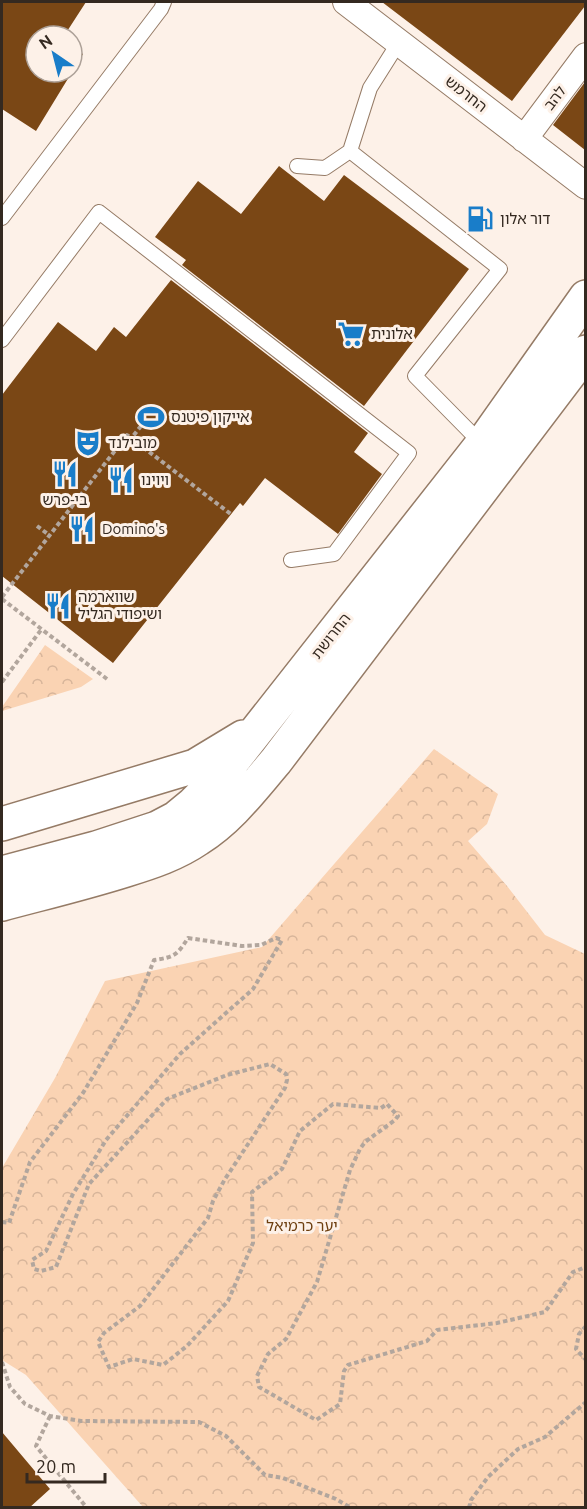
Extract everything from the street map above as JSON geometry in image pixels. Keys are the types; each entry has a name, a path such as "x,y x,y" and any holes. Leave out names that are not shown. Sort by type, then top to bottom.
{"street":[{"name":"החרמש","path":"347,2 585,186"},
{"name":"להב","path":"524,139 585,56"},
{"name":"החרושת","path":"2,873 96,848 157,828 176,818 222,776 482,444 585,297"},
{"name":"החרושת","path":"2,904 90,882 159,860 200,838 237,808 576,370 585,352"},
{"path":"2,824 195,766 262,725"}],"lane":[{"path":"2,219 164,2"},
{"path":"297,166 325,168 350,150 370,88 399,42"},
{"path":"350,150 500,269 415,376 482,444"},
{"path":"2,340 99,212 409,453 334,554 291,560"}],"path":[{"path":"130,440 141,426"},
{"path":"107,679 2,598 127,435 130,440 232,515"},
{"path":"37,526 50,536"},
{"path":"2,682 41,630"},
{"path":"2,1222 9,1223 30,1162 83,1093 137,1002 154,960 170,957 180,951 188,938 242,946 261,945 276,938 282,940 253,989 180,1054 106,1140 73,1194 46,1251 32,1260 34,1269 41,1271 56,1267 89,1184 167,1099 227,1075 270,1064 286,1074 285,1088 225,1179 213,1201 208,1218 140,1306 104,1333 98,1342 109,1367 134,1359 163,1365 187,1346 228,1301 253,1243 252,1192 282,1169 300,1131 333,1104 381,1108 387,1104 398,1116 365,1142 360,1149 350,1170 317,1282 286,1339 268,1354 257,1376 259,1388 316,1420 340,1404 344,1371 348,1365 427,1341 437,1330 497,1323 545,1312 573,1272 585,1267"},
{"path":"585,1326 579,1334 576,1349 585,1360"},
{"path":"2,1362 10,1386 26,1404 50,1416 81,1421 199,1422 226,1436 265,1475 283,1478 336,1499 351,1508"},
{"path":"469,1508 471,1500 488,1477 518,1449 544,1437 585,1402"},
{"path":"50,1416 36,1446 87,1508"}],"green space":[{"path":"45,645 93,679 81,687 2,711 2,707"},
{"name":"יער כרמיאל","path":"434,749 498,794 487,824 468,841 545,935 585,954 585,1507 143,1507 26,1375 2,1360 2,1168 55,1078 105,981 262,947"}],"building":[{"path":"2,2 86,2 72,24 24,24 24,84 65,84 36,131 2,109"},
{"path":"382,2 585,2 585,6 512,101"},
{"path":"585,82 585,150 553,125"},
{"name":"אלונית","path":"279,166 324,201 344,175 469,269 364,406 182,265 186,260 155,237 198,181 241,214"},
{"path":"171,280 368,433 354,452 382,474 338,534 265,478 243,506 240,503 113,663 2,576 2,395 58,322 96,351 114,327 126,337"},
{"path":"2,1432 50,1489 29,1508 2,1508"}],"place":[{"name":"דור אלון","path":"480,219"},
{"name":"אלונית","path":"351,334"},
{"name":"אייקון פיטנס","path":"151,417"},
{"name":"מובילנד","path":"88,443"},
{"name":"בי-פרש","path":"65,474"},
{"name":"ויוינו","path":"121,480"},
{"name":"Domino's","path":"82,529"},
{"name":"שווארמה ושיפודי הגליל","path":"58,606"}]}
